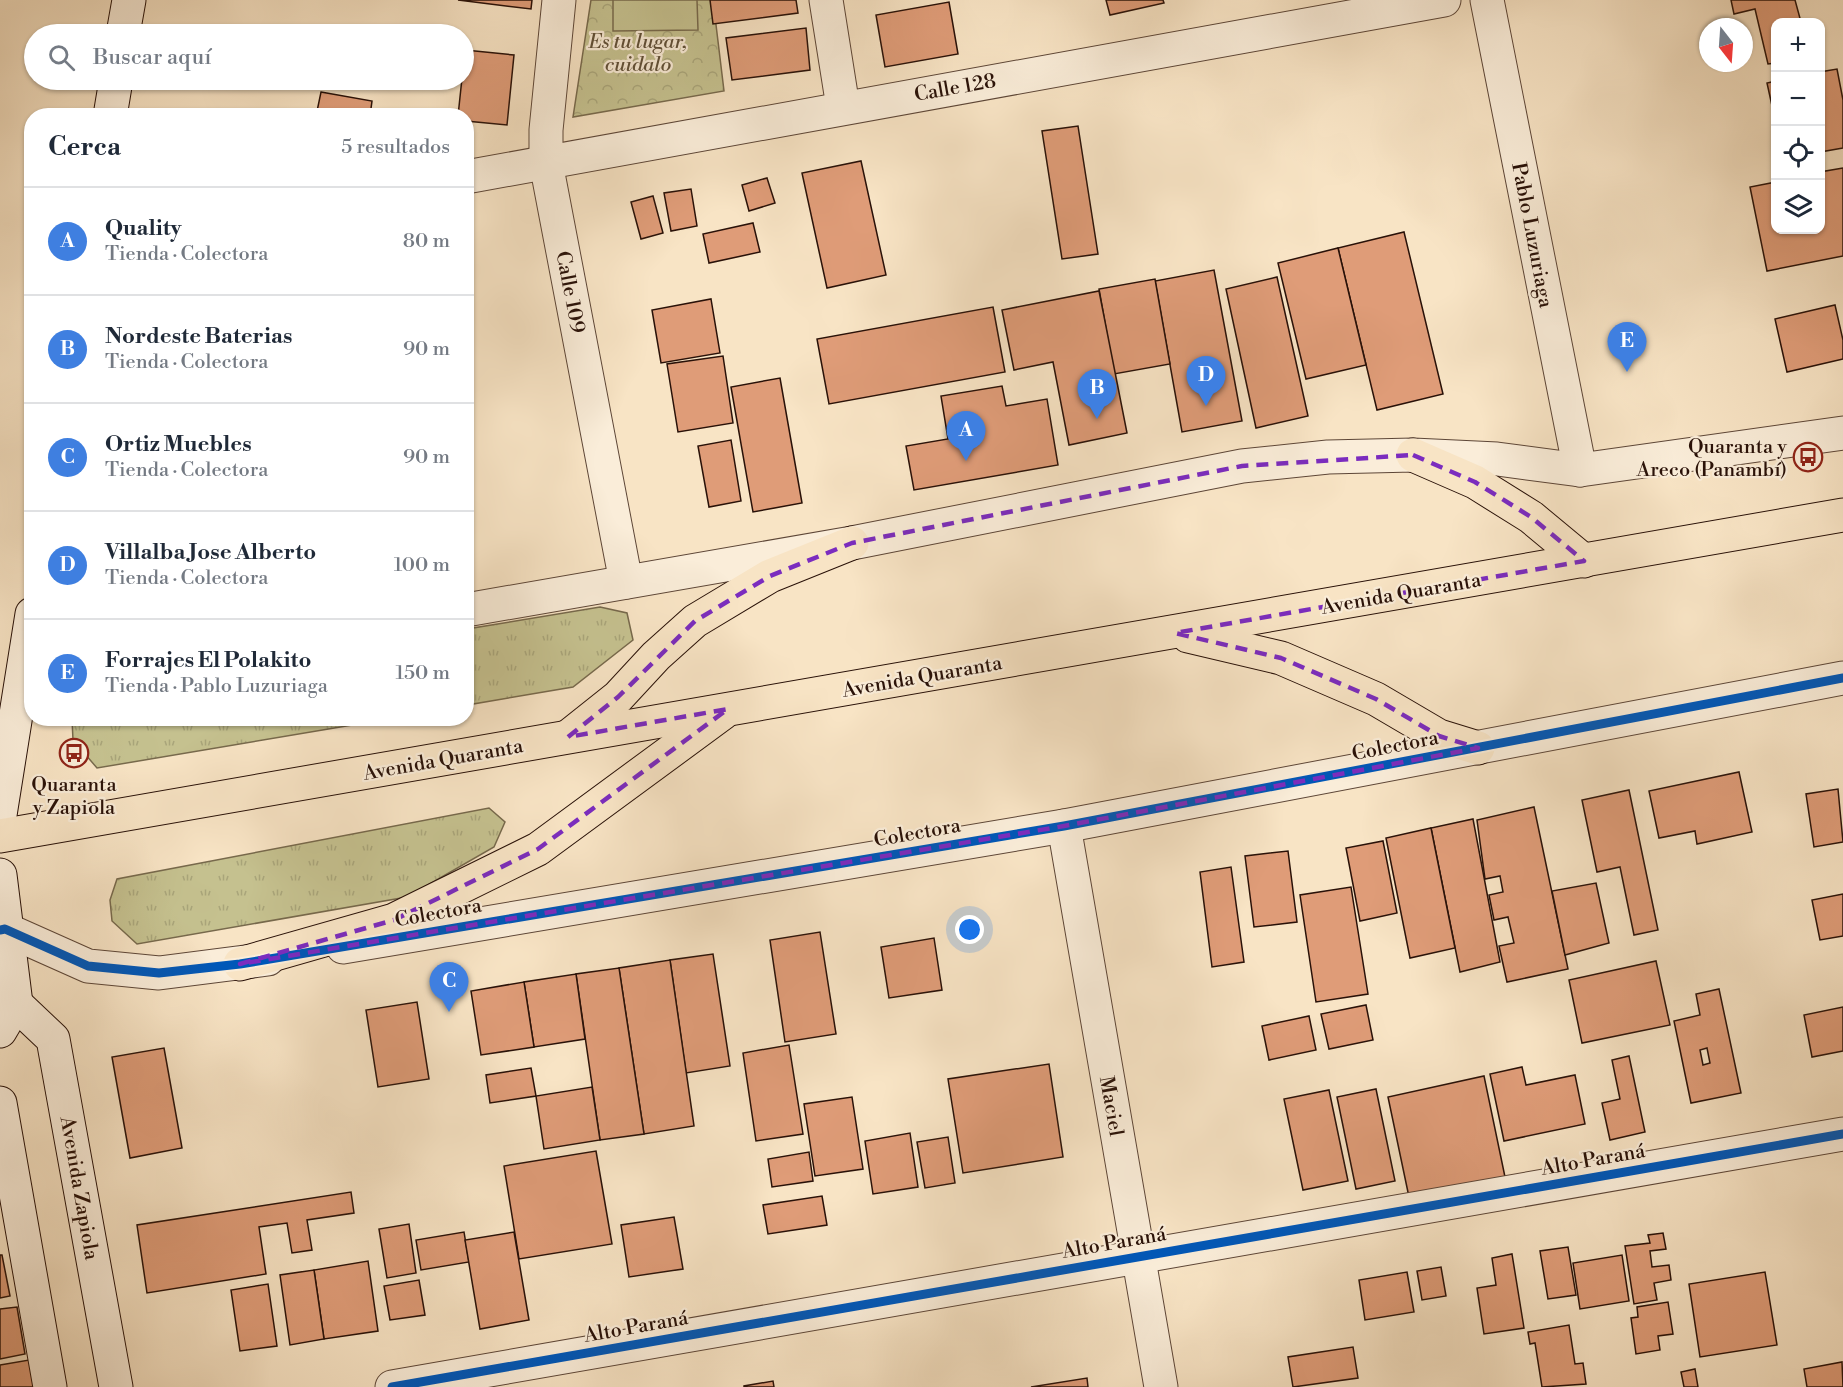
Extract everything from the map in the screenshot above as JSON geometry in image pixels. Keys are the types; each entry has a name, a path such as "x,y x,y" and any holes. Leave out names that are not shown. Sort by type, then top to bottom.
{"highway":[{"path":"1413,455 1475,482 1532,517 1584,561"},
{"name":"Avenida Quaranta","path":"0,836 1843,515"},
{"path":"568,737 618,697 656,656 695,621 770,576 852,543"},
{"path":"1175,633 1281,658 1376,699 1439,736 1479,748"},
{"path":"240,964 394,920 538,849 728,709"}],"street":[{"path":"125,24 129,0"},
{"name":"Calle 109","path":"559,0 546,130 546,163 626,582"},
{"path":"826,0 843,107"},
{"name":"Calle 128","path":"474,176 1444,0"},
{"name":"Pablo Luzuriaga","path":"1486,0 1580,470"},
{"path":"111,108 114,90"},
{"path":"474,609 852,543 1242,466 1328,457 1413,455 1497,459 1580,470 1843,433"},
{"path":"0,815 17,687 24,653"},
{"name":"Colectora","path":"2,929 88,966 159,973 240,964 1064,826 1843,678"},
{"name":"Maciel","path":"1064,826 1161,1387"},
{"path":"0,875 2,929 16,1004 0,1031"},
{"name":"Avenida Zapiola","path":"16,1004 53,1039 116,1387"},
{"path":"0,1103 51,1387"},
{"name":"Alto Paraná","path":"392,1387 1843,1134"}],"highlighted area":[{"path":"1413,455 1475,482 1531,517 1584,561 1175,633 1281,658 1376,699 1439,736 1478,748 1064,826 240,964 394,920 538,849 728,709 568,737 618,697 695,621 770,576 852,543 1242,466"}],"green space":[{"name":"Es tu lugar, cuidalo","path":"591,0 713,0 724,91 573,117"},
{"path":"613,0 697,0 698,30 613,31"},
{"path":"600,607 627,613 633,640 573,687 474,704 474,628"},
{"path":"72,726 346,726 97,768 73,740"},
{"path":"489,808 505,822 494,847 407,897 137,944 112,921 110,900 117,879"}],"building":[{"path":"458,0 532,0 531,9"},
{"path":"710,0 796,0 798,13 713,24"},
{"path":"1106,0 1163,0 1164,3 1110,15"},
{"path":"1731,0 1795,0 1800,18 1771,18 1771,64 1768,64 1755,9 1734,14"},
{"path":"949,2 958,54 885,67 876,15"},
{"path":"806,28 810,70 732,80 726,38"},
{"path":"474,51 514,55 507,125 474,122 474,108 459,108 461,90 474,90"},
{"path":"1837,69 1843,100 1843,148 1825,151 1825,72"},
{"path":"1771,82 1771,101 1767,83"},
{"path":"321,92 372,101 371,108 318,108"},
{"path":"1078,126 1098,254 1062,259 1042,131"},
{"path":"861,161 886,275 827,288 802,173"},
{"path":"1843,168 1843,256 1767,271 1750,187 1771,183 1771,234 1825,234 1825,171"},
{"path":"767,178 775,203 749,211 742,185"},
{"path":"691,189 697,226 671,231 664,193"},
{"path":"653,196 663,233 641,239 631,202"},
{"path":"753,223 760,252 709,263 703,234"},
{"path":"1404,232 1443,394 1377,410 1338,248"},
{"path":"1338,248 1366,365 1306,379 1278,263"},
{"path":"1214,270 1242,421 1182,432 1155,281"},
{"path":"1277,277 1308,416 1256,428 1226,289"},
{"path":"1155,279 1170,364 1114,374 1099,289"},
{"path":"1099,291 1127,433 1069,445 1053,362 1014,370 1002,310"},
{"path":"711,299 720,353 661,363 652,310"},
{"path":"1835,305 1843,340 1843,359 1787,372 1775,319"},
{"path":"993,307 1005,372 829,404 817,339"},
{"path":"723,356 733,423 678,432 667,364"},
{"path":"780,378 802,503 753,512 731,387"},
{"path":"1002,386 1006,406 1047,399 1058,465 914,490 906,446 948,439 941,396"},
{"path":"731,440 741,501 709,507 698,446"},
{"path":"1739,772 1752,832 1697,844 1695,831 1659,838 1649,791"},
{"path":"1838,789 1843,842 1814,847 1806,794"},
{"path":"1629,790 1658,930 1634,935 1620,867 1597,872 1582,800"},
{"path":"1534,807 1568,969 1507,982 1499,946 1514,943 1508,917 1494,920 1489,895 1503,892 1500,876 1485,879 1477,820"},
{"path":"1473,819 1500,962 1460,972 1431,828"},
{"path":"1431,828 1455,948 1410,958 1386,838"},
{"path":"1383,841 1397,913 1360,921 1346,848"},
{"path":"1288,851 1297,922 1254,927 1245,856"},
{"path":"1231,867 1244,962 1212,967 1200,872"},
{"path":"1596,883 1609,943 1565,955 1552,891"},
{"path":"1351,887 1368,994 1316,1002 1300,895"},
{"path":"1843,894 1843,936 1820,940 1812,900"},
{"path":"820,932 836,1034 785,1042 770,940"},
{"path":"934,938 942,990 889,998 881,947"},
{"path":"713,954 730,1066 686,1073 670,960"},
{"path":"670,960 694,1126 644,1134 619,968"},
{"path":"1656,961 1670,1025 1582,1043 1569,980"},
{"path":"619,968 644,1134 600,1140 576,974"},
{"path":"576,974 585,1039 534,1047 524,982"},
{"path":"524,982 534,1047 481,1055 471,991"},
{"path":"1719,989 1741,1093 1691,1103 1674,1021 1700,1015 1696,994","holes":["1707,1048 1710,1063 1703,1065 1700,1050"]},
{"path":"417,1002 429,1079 378,1087 366,1010"},
{"path":"1366,1005 1373,1040 1329,1049 1321,1014"},
{"path":"1843,1007 1843,1051 1812,1057 1804,1015"},
{"path":"1309,1016 1316,1050 1269,1060 1262,1026"},
{"path":"789,1045 803,1134 756,1141 743,1053"},
{"path":"164,1048 182,1148 130,1158 112,1057"},
{"path":"1629,1056 1645,1132 1610,1140 1602,1103 1620,1099 1612,1060"},
{"path":"1049,1064 1063,1157 963,1173 948,1079"},
{"path":"1522,1067 1526,1085 1575,1075 1585,1124 1504,1141 1490,1074"},
{"path":"531,1068 536,1096 490,1103 486,1075"},
{"path":"1484,1076 1505,1177 1409,1197 1388,1097"},
{"path":"592,1087 600,1140 544,1149 536,1096"},
{"path":"1376,1089 1395,1181 1356,1189 1337,1097"},
{"path":"1329,1090 1348,1181 1303,1190 1284,1099"},
{"path":"852,1097 863,1169 815,1176 804,1104"},
{"path":"910,1133 918,1187 873,1194 865,1141"},
{"path":"948,1137 955,1183 925,1188 917,1142"},
{"path":"596,1151 612,1244 519,1259 504,1166"},
{"path":"809,1152 813,1181 772,1187 768,1159"},
{"path":"351,1192 354,1213 307,1220 312,1250 292,1253 287,1223 259,1227 266,1274 147,1293 137,1225"},
{"path":"822,1196 827,1225 768,1234 763,1205"},
{"path":"674,1217 683,1269 629,1277 621,1225"},
{"path":"409,1224 416,1273 387,1278 379,1229"},
{"path":"464,1232 469,1262 421,1270 416,1240"},
{"path":"514,1232 529,1320 480,1329 465,1240"},
{"path":"1663,1233 1666,1249 1650,1251 1652,1267 1669,1265 1671,1280 1654,1283 1657,1300 1634,1304 1625,1246 1650,1243 1648,1235"},
{"path":"1568,1247 1576,1295 1548,1299 1540,1251"},
{"path":"1512,1254 1524,1328 1484,1334 1477,1288 1496,1285 1492,1258"},
{"path":"0,1255 2,1255 10,1296 0,1298"},
{"path":"1622,1255 1629,1301 1580,1309 1573,1263"},
{"path":"368,1261 378,1331 324,1339 314,1270"},
{"path":"1441,1267 1446,1296 1422,1300 1417,1271"},
{"path":"314,1270 324,1339 290,1345 280,1275"},
{"path":"1407,1272 1414,1312 1365,1320 1359,1280"},
{"path":"1765,1272 1777,1345 1700,1357 1689,1284"},
{"path":"419,1280 425,1315 390,1320 384,1286"},
{"path":"268,1284 277,1346 240,1351 231,1290"},
{"path":"1668,1302 1673,1334 1658,1336 1660,1350 1636,1354 1631,1318 1638,1317 1637,1307"},
{"path":"17,1307 25,1354 0,1359 0,1309"},
{"path":"1569,1325 1575,1364 1583,1363 1586,1384 1542,1387 1535,1343 1530,1344 1528,1332"},
{"path":"1353,1347 1358,1378 1293,1387 1288,1357"},
{"path":"29,1360 34,1387 0,1387 0,1365"},
{"path":"1842,1362 1843,1387 1807,1387 1804,1369"},
{"path":"1695,1369 1698,1387 1684,1387 1681,1372"},
{"path":"1087,1378 1088,1387 1031,1387"},
{"path":"773,1381 774,1387 744,1387 744,1386"}],"cycle path":[{"path":"0,930 5,929 88,966 159,973 240,964 1064,826 1843,678"},
{"path":"392,1387 1843,1134"}],"place":[{"name":"Forrajes El Polakito","path":"1627,372"},
{"name":"Villalba Jose Alberto","path":"1206,406"},
{"name":"Nordeste Baterias","path":"1097,419"},
{"name":"Quaranta y Areco (Panambí)","path":"1808,457"},
{"name":"Quality","path":"966,461"},
{"name":"Quaranta y Zapiola","path":"74,753"},
{"name":"Ortiz Muebles","path":"449,1012"}]}
